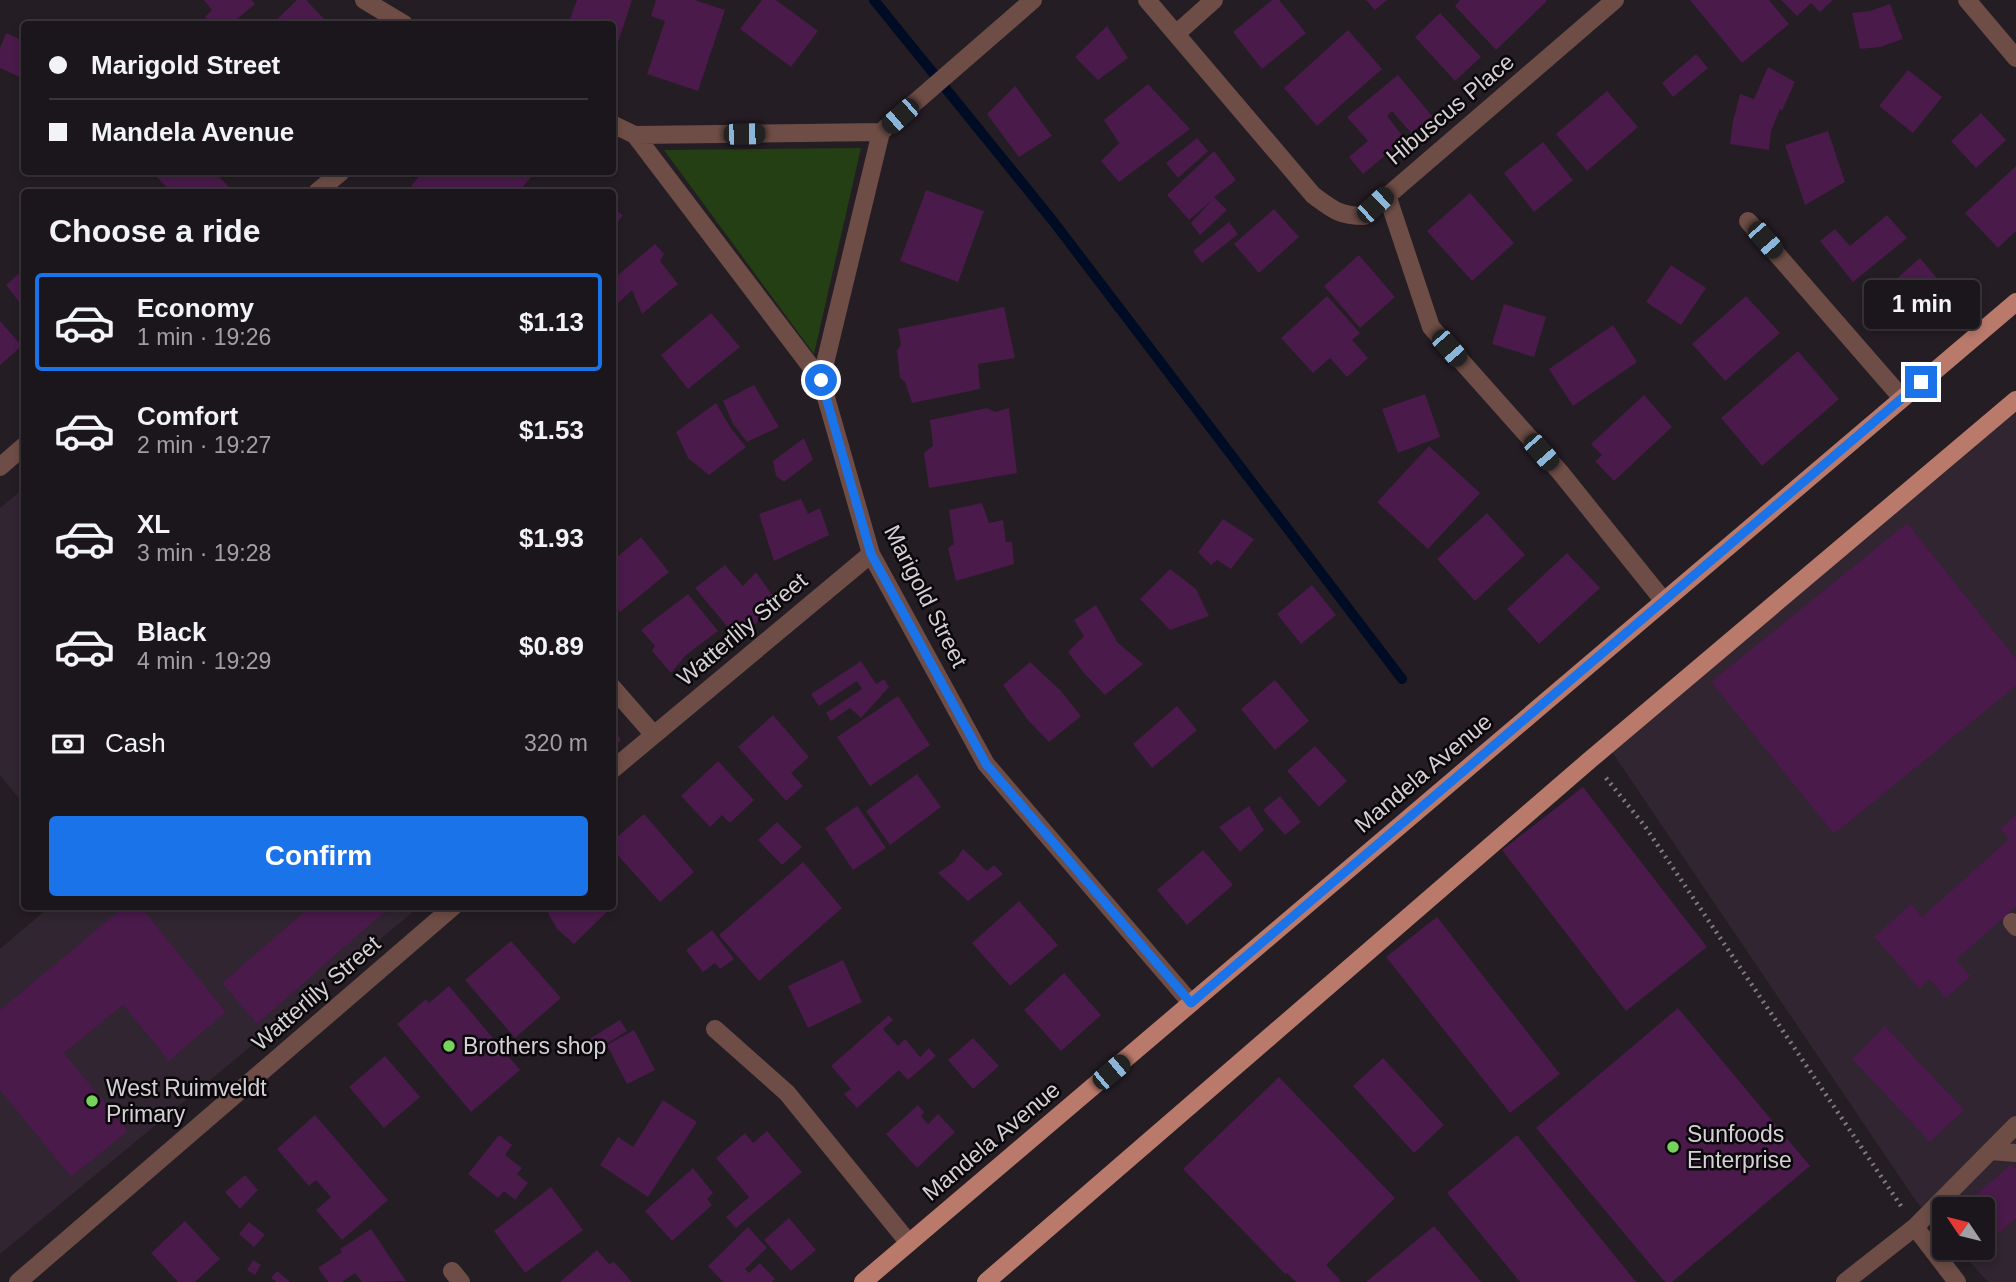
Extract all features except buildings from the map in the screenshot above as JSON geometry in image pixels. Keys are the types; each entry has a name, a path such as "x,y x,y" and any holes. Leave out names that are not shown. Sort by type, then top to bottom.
{"main road":[{"name":"Mandela Avenue","path":"863,1282 2016,302"},
{"path":"986,1282 1591,759 2016,400"}],"street":[{"path":"364,0 399,21"},
{"path":"821,380 881,132 1033,0"},
{"name":"Hibuscus Place","path":"1147,0 1313,195 1338,214 1350,216 1364,216 1615,0"},
{"path":"1176,34 1214,0"},
{"path":"1967,0 2016,58"},
{"name":"Marigold Street","path":"616,126 635,135 821,380 871,554 986,764 1191,1003"},
{"path":"635,135 881,132"},
{"path":"321,189 337,175"},
{"path":"1387,195 1431,327 1560,472 1663,600"},
{"path":"1748,221 1902,398"},
{"path":"0,467 21,449"},
{"name":"Watterlily Street","path":"616,767 871,554"},
{"path":"616,692 654,735"},
{"name":"Watterlily Street","path":"18,1282 449,910"},
{"path":"715,1029 787,1093 909,1242"},
{"path":"1846,1282 1915,1227 2016,1125"},
{"path":"1990,1151 2016,1153"},
{"path":"1915,1227 1957,1282"}],"path":[{"path":"1591,759 1644,825 1915,1227"}],"shaded area":[{"path":"2016,410 2016,1282 1988,1282 1968,1260 1995,1260 1995,1197 1932,1197 1932,1219 1916,1201 1610,749"},
{"path":"21,490 21,801 0,775 0,508"},
{"name":"West Ruimveldt Primary","path":"46,910 415,910 0,1254 0,949"}],"green space":[{"path":"861,148 814,354 664,150"}],"waterway":[{"path":"874,0 1053,221 1402,679"}],"place":[{"name":"Brothers shop","path":"449,1046"},
{"name":"West Ruimveldt Primary","path":"92,1101"},
{"name":"Sunfoods Enterprise","path":"1673,1147"}],"route":[{"path":"821,380 871,554 986,764 1191,1003 1921,382"}]}
